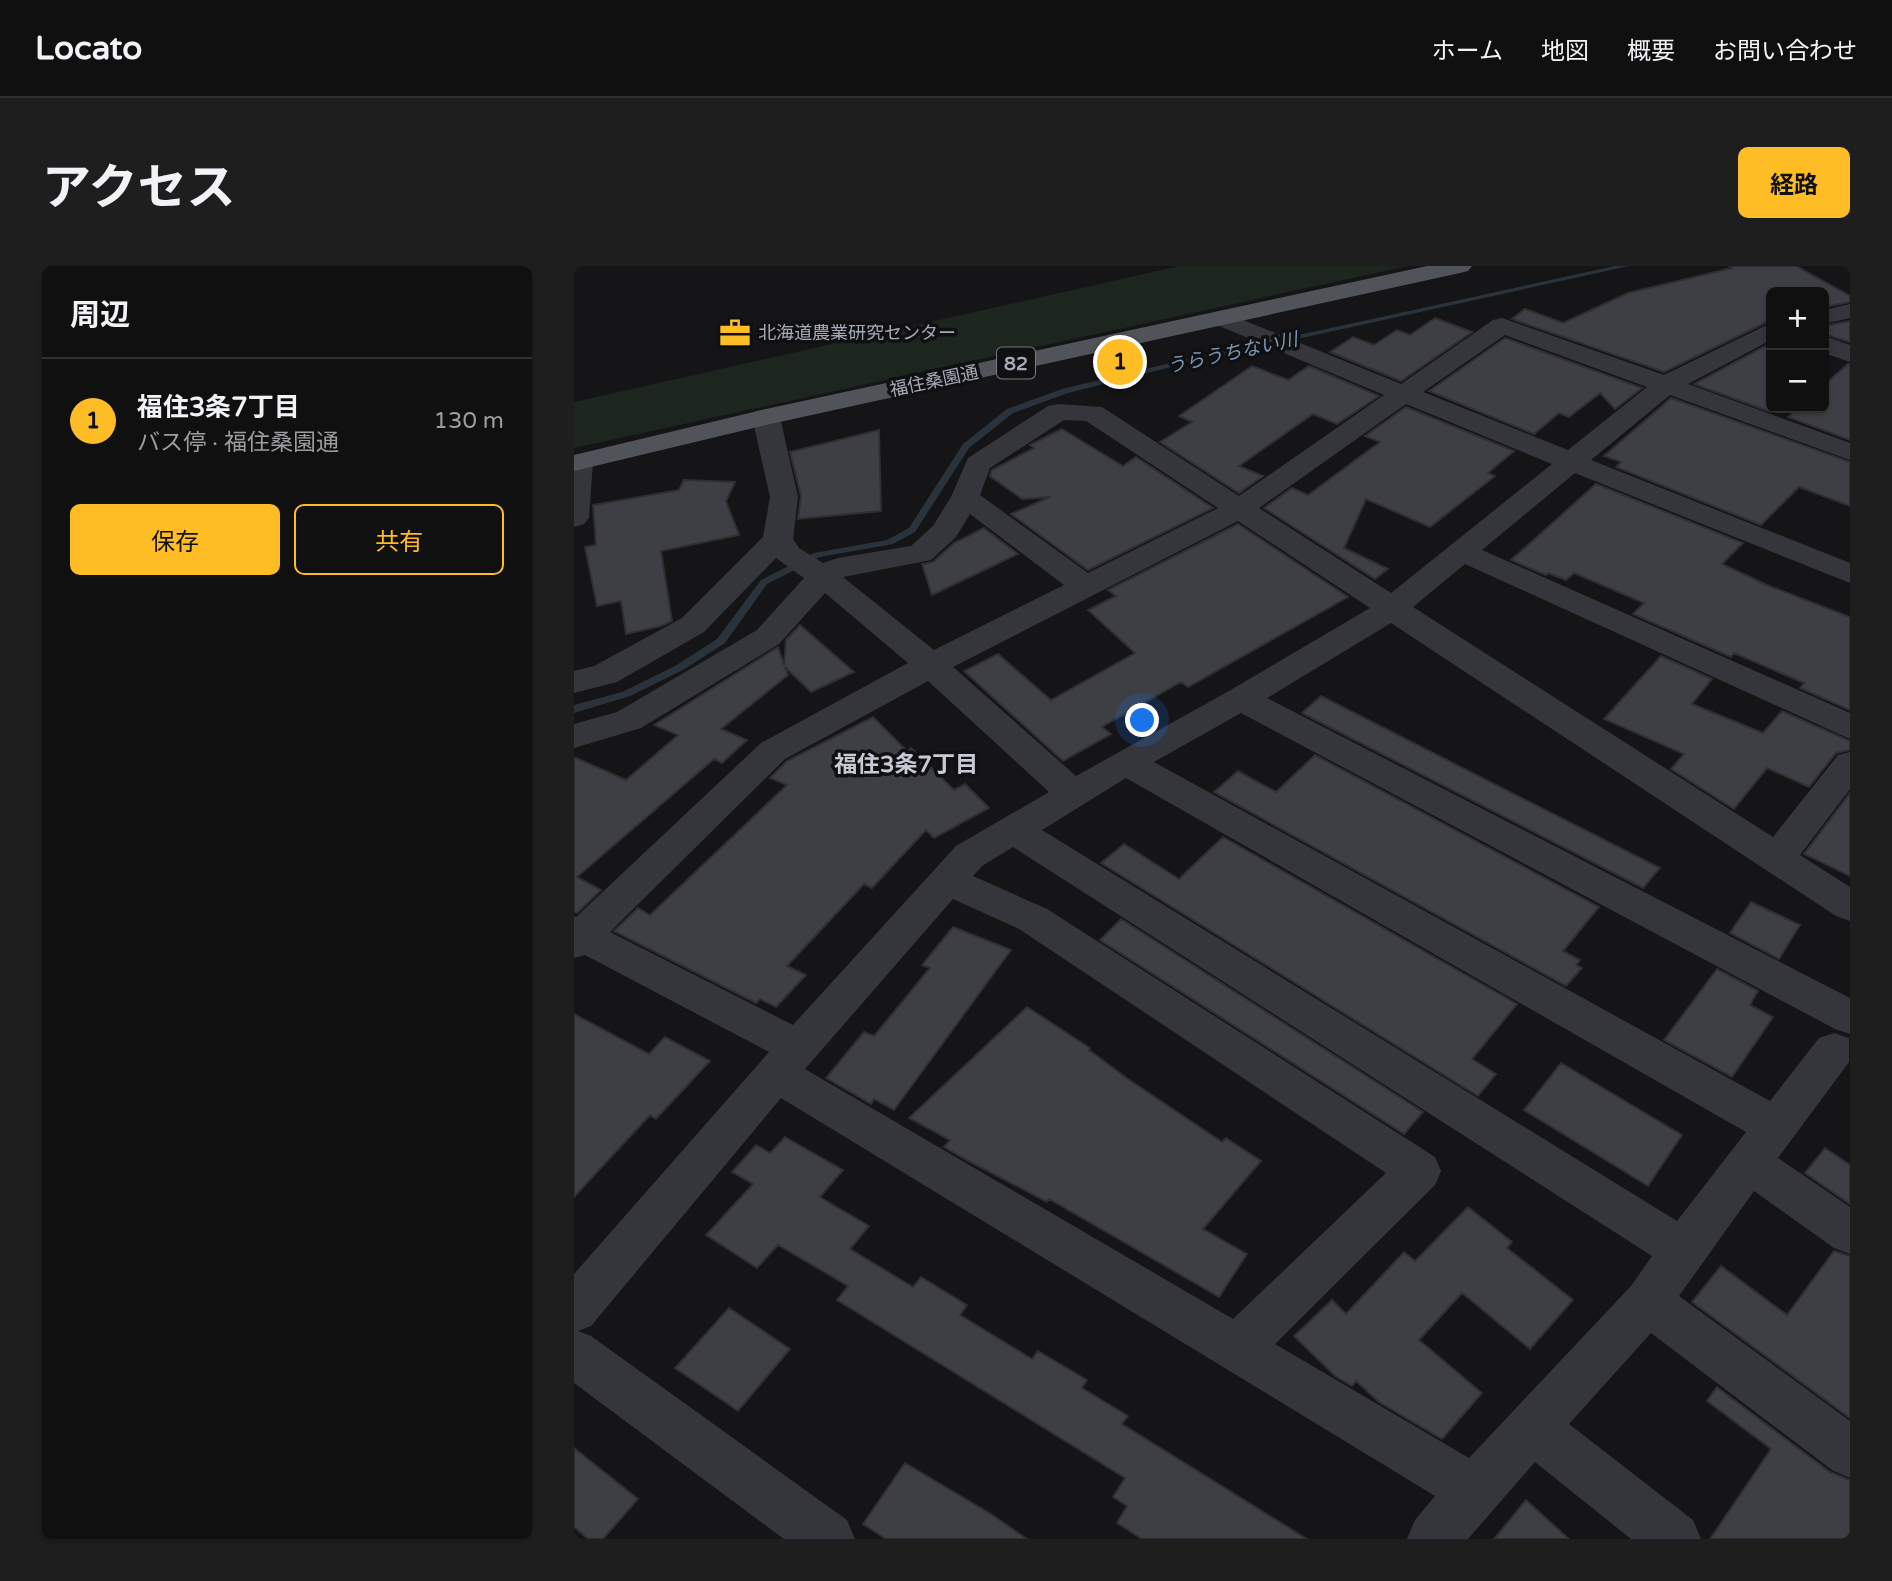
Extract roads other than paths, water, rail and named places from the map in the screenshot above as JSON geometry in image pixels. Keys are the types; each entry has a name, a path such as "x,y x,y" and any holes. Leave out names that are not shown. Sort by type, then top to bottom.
{"main road":[{"name":"福住桑園通","path":"577,462 766,417 1460,266"}],"street":[{"path":"1829,316 1850,312"},
{"path":"1221,318 1850,574"},
{"path":"1474,1490 1237,1348 787,1060 577,936 773,751 931,666 1238,510 1502,325 1850,452"},
{"path":"574,1310 787,1060 969,856 1391,609 1667,384 1766,333"},
{"path":"1829,346 1850,354"},
{"path":"574,682 605,674 801,560 838,567 919,554 945,531 965,497 978,464 1058,412 1092,413 1850,906"},
{"path":"766,417 783,497 801,560 931,666 1074,794"},
{"path":"574,518 577,462"},
{"path":"965,497 1088,588"},
{"path":"1460,551 1850,727"},
{"path":"574,736 629,720 768,637 801,560"},
{"path":"1241,699 1846,1038 1683,1250 1648,1302 1474,1490 1434,1539"},
{"path":"1126,762 1763,1145 1850,1233"},
{"path":"1777,858 1850,764"},
{"path":"1014,830 1683,1250"},
{"path":"947,880 1033,919 1419,1171 1237,1348"},
{"path":"1648,1302 1850,1452"},
{"path":"574,1353 828,1539"},
{"path":"1533,1428 1674,1539"}],"waterway":[{"name":"うらうちない川","path":"574,709 626,694 679,668 721,641 764,582 817,555 890,542 912,530 966,446 1010,411 1065,391 1179,363 1625,266"}],"place":[{"name":"北海道農業研究センター","path":"735,333"},
{"name":"福住3条7丁目","path":"1120,362"}],"district":[{"name":"福住3条7丁目","path":"906,764"}]}
